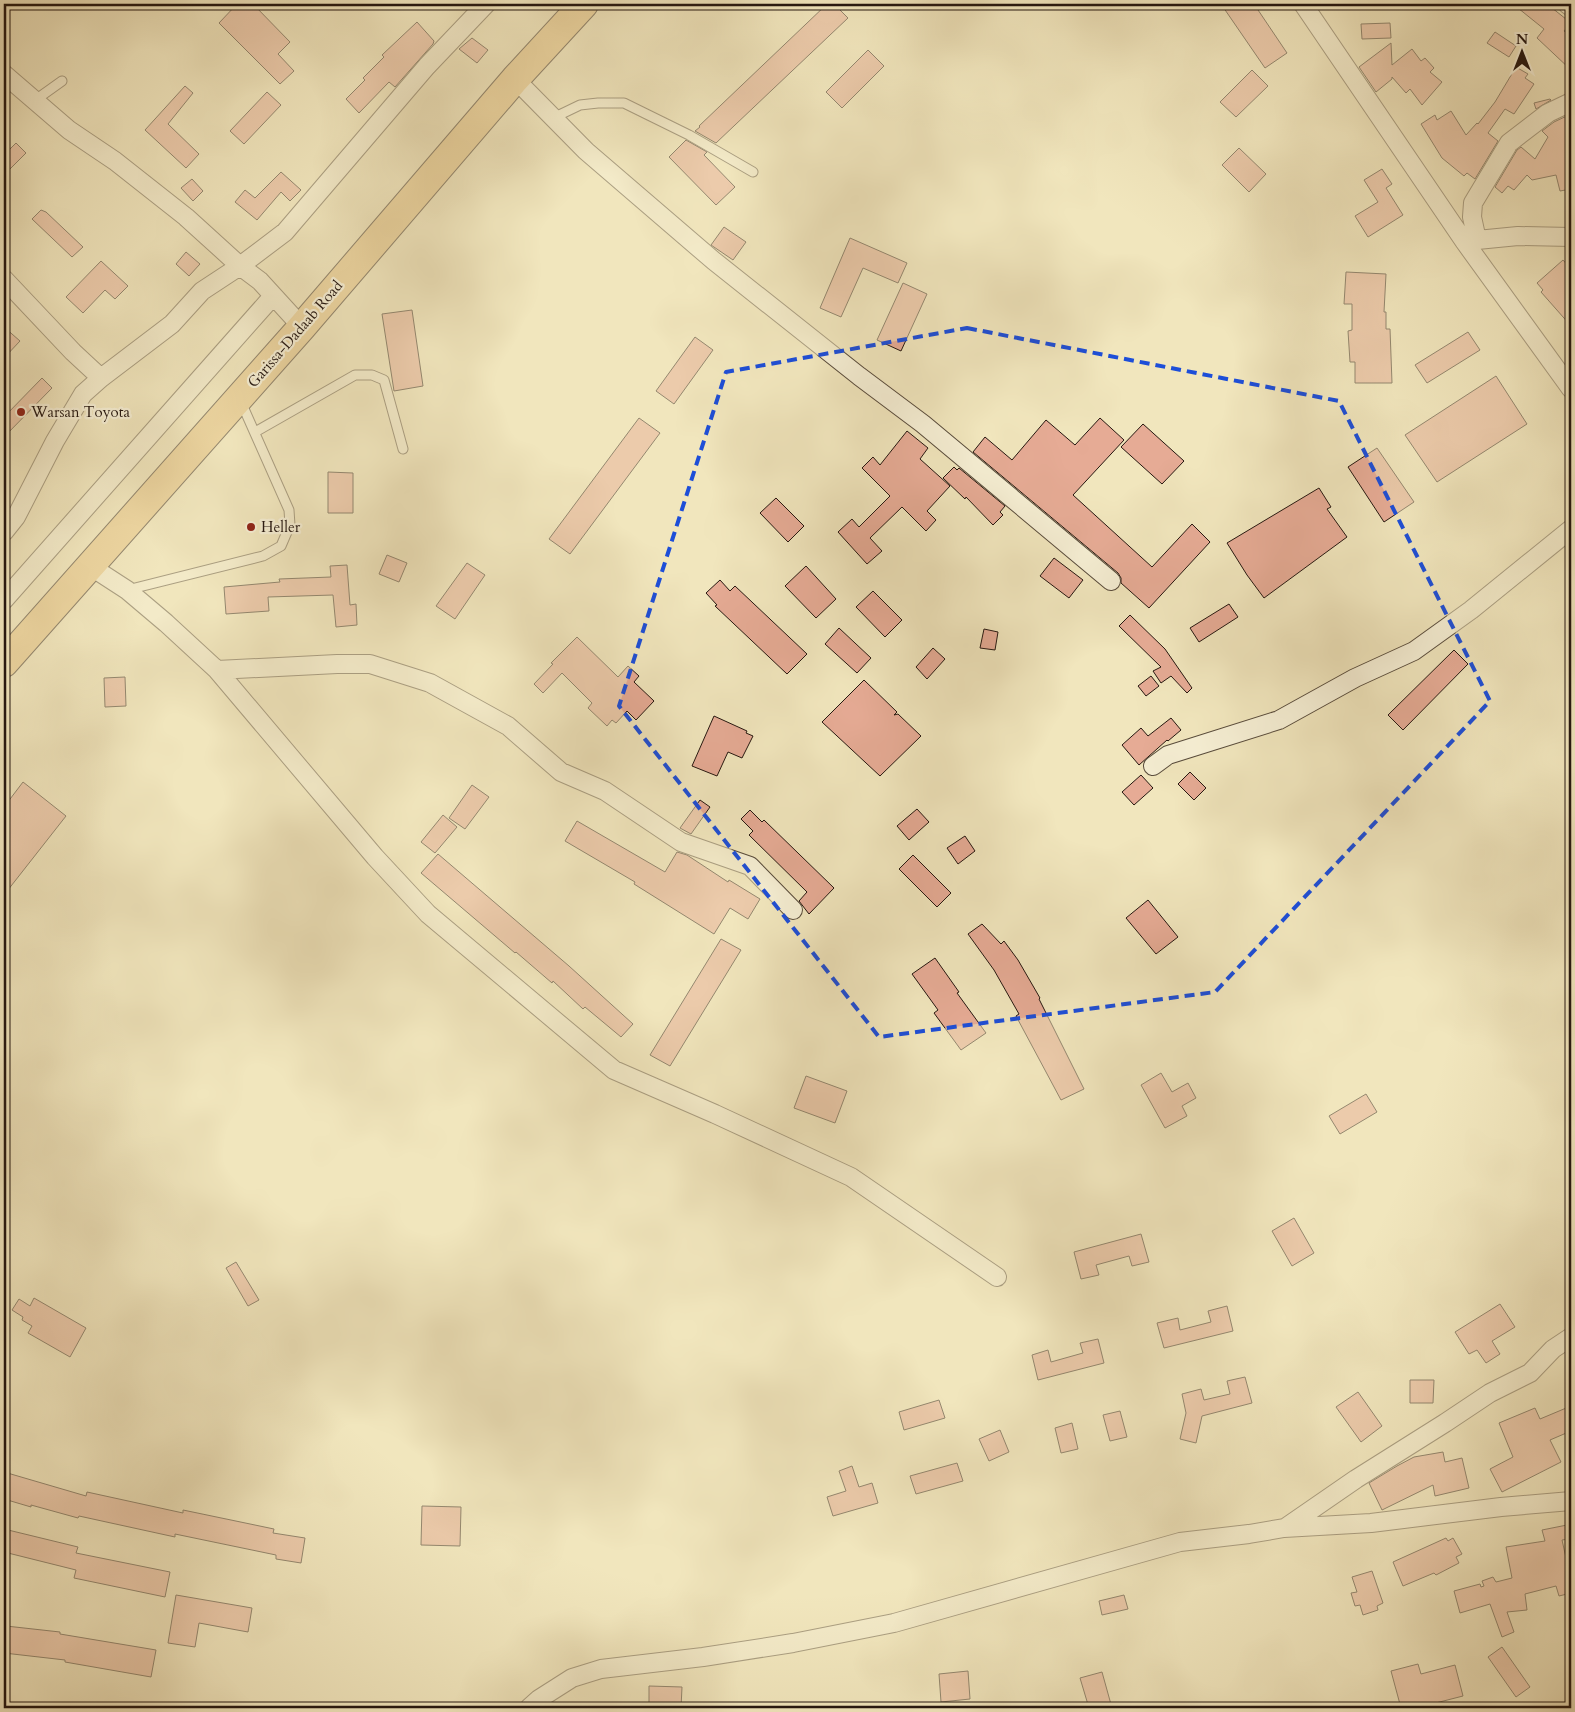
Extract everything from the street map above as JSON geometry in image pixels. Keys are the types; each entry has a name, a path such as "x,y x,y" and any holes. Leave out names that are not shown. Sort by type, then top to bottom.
{"highway":[{"name":"Garissa-Dadaab Road","path":"4,663 302,327 516,79 584,4"}],"street":[{"path":"4,532 16,516 55,441 83,394 172,324 202,291 240,266 285,232 427,66 486,4"},
{"path":"1303,4 1470,240 1571,389"},
{"path":"1567,4 1571,7"},
{"path":"4,74 68,130 115,160 147,184 240,266 260,281 302,327"},
{"path":"516,79 586,151 714,261 859,376 923,424 1111,581"},
{"path":"1470,240 1473,203 1509,143 1548,114 1571,102"},
{"path":"1470,240 1518,236 1571,237"},
{"path":"4,279 72,352 101,378"},
{"path":"4,600 273,296"},
{"path":"1153,766 1168,755 1279,720 1355,678 1414,651 1471,610 1571,529"},
{"path":"90,566 127,590 217,670 375,857 428,914 614,1070 852,1177 997,1276"},
{"path":"217,670 370,664 430,683 508,726 562,772 605,790 681,842 750,866 793,910"},
{"path":"1284,1528 1356,1479 1490,1393 1530,1373 1553,1349 1571,1336"},
{"path":"529,1708 539,1699 572,1678 601,1669 703,1657 793,1643 894,1623 1180,1542 1284,1528 1371,1523 1501,1506 1571,1501"}],"lane":[{"path":"34,101 62,81"},
{"path":"553,118 580,105 624,103 689,135 753,172"},
{"path":"255,432 355,375 372,375 384,380 403,449"},
{"path":"127,590 263,556 281,546 290,525 289,510 239,398"}],"highlighted area":[{"path":"967,328 1339,401 1490,701 1215,992 879,1037 619,706 726,372"}],"building":[{"path":"237,4 253,4 290,42 278,54 294,71 280,84 219,23"},
{"path":"827,4 834,4 848,18 716,143 695,131 699,126"},
{"path":"1221,4 1254,4 1287,53 1265,68"},
{"path":"1513,4 1547,4 1571,23 1564,31 1571,37 1571,70 1537,38 1544,29"},
{"path":"417,22 434,41 433,44 395,87 389,82 359,113 346,99 384,57 382,55"},
{"path":"1390,23 1391,38 1362,39 1361,24"},
{"path":"1495,32 1516,46 1509,57 1487,43"},
{"path":"472,38 488,50 477,63 459,49"},
{"path":"1391,43 1392,65 1412,49 1421,61 1425,58 1434,68 1430,72 1442,82 1422,105 1410,89 1406,93 1392,77 1376,92 1359,67"},
{"path":"868,50 884,66 842,108 826,92"},
{"path":"1516,67 1528,74 1525,78 1534,84 1514,114 1505,109 1488,133 1498,141 1475,179 1467,173 1464,176 1442,158 1421,124 1435,115 1437,120 1451,111 1466,135 1478,124 1495,102"},
{"path":"1252,70 1268,86 1236,117 1220,102"},
{"path":"185,86 193,93 168,124 199,154 186,168 145,130"},
{"path":"267,92 281,105 244,144 230,131"},
{"path":"1551,100 1536,109 1534,103"},
{"path":"1571,114 1571,189 1560,191 1556,175 1532,180 1527,175 1514,190 1508,186 1502,193 1495,187 1517,150 1521,147 1535,159 1548,137 1542,131 1554,122"},
{"path":"686,140 707,152 704,155 735,187 716,205 669,157"},
{"path":"16,143 26,153 4,175 4,155"},
{"path":"1239,148 1266,174 1249,192 1222,165"},
{"path":"1382,169 1392,184 1386,188 1403,215 1368,237 1355,216 1378,202 1364,180"},
{"path":"281,172 301,190 290,201 281,192 257,220 235,202 245,190 255,198"},
{"path":"192,179 203,191 193,201 181,188"},
{"path":"41,210 46,212 83,247 72,257 32,219"},
{"path":"724,227 746,242 733,260 711,245"},
{"path":"850,238 907,263 898,283 863,268 841,317 820,308"},
{"path":"186,252 200,264 189,276 176,264"},
{"path":"1563,260 1571,269 1571,326 1541,292 1543,290 1537,283"},
{"path":"101,261 128,286 115,299 105,290 83,313 66,297"},
{"path":"1346,272 1386,274 1384,312 1386,312 1386,329 1390,329 1392,383 1355,383 1355,362 1350,362 1348,331 1352,330 1352,304 1344,304"},
{"path":"903,283 927,294 901,351 877,340"},
{"path":"412,310 423,386 394,391 382,314"},
{"path":"4,327 20,341 4,358"},
{"path":"1468,332 1480,350 1427,383 1415,365"},
{"path":"695,337 713,350 674,404 656,391"},
{"path":"1496,376 1527,424 1437,482 1405,435"},
{"path":"42,378 52,388 4,437 4,417"},
{"path":"639,418 660,433 570,554 549,539"},
{"path":"1100,418 1124,440 1073,495 1152,567 1192,524 1210,542 1149,608 1121,583 1118,573 973,452 985,437 1012,460 1046,420 1075,445"},
{"path":"1143,424 1184,461 1162,484 1121,447"},
{"path":"907,431 928,448 920,459 950,486 927,511 936,520 926,531 902,507 870,538 882,551 867,564 838,532 852,519 859,527 890,496 862,468 873,457 880,465"},
{"path":"1377,448 1414,502 1384,522 1348,467"},
{"path":"954,467 957,470 959,468 1005,506 1000,512 1003,515 993,525 966,497 965,499 943,478"},
{"path":"328,472 353,473 353,513 328,513"},
{"path":"1319,488 1331,507 1327,509 1347,537 1264,598 1227,543"},
{"path":"776,498 804,526 788,542 760,513"},
{"path":"387,555 407,563 399,582 379,574"},
{"path":"1054,558 1083,580 1069,598 1040,576"},
{"path":"467,563 485,575 455,619 436,606"},
{"path":"347,565 350,605 356,604 357,625 336,627 333,595 268,597 269,611 226,614 224,587 280,582 279,579 331,577 330,566"},
{"path":"806,566 836,599 816,618 785,586"},
{"path":"720,580 730,591 735,586 807,654 787,674 715,606 717,605 706,593"},
{"path":"873,591 902,620 885,637 856,607"},
{"path":"1229,604 1238,617 1199,642 1190,628"},
{"path":"1130,615 1165,649 1192,688 1187,693 1171,676 1161,683 1153,671 1161,667 1119,626"},
{"path":"839,628 871,658 857,673 825,644"},
{"path":"984,629 998,632 995,650 980,648"},
{"path":"577,637 618,677 628,666 639,676 634,682 654,701 636,720 627,711 616,723 612,720 607,726 588,708 592,703 562,673 543,693 534,684 553,664 551,663"},
{"path":"933,648 945,659 927,679 916,667"},
{"path":"1454,650 1468,664 1403,730 1388,715"},
{"path":"1151,676 1159,686 1146,696 1138,686"},
{"path":"125,677 126,706 105,707 104,678"},
{"path":"864,680 897,712 894,715 898,714 921,736 880,776 822,722"},
{"path":"714,716 747,731 746,733 753,736 742,758 728,752 717,776 692,766"},
{"path":"1171,718 1181,730 1139,765 1122,745 1141,728 1148,736"},
{"path":"1190,772 1206,788 1194,800 1178,784"},
{"path":"1141,775 1153,788 1134,805 1122,792"},
{"path":"23,782 66,816 4,895 4,807"},
{"path":"472,785 489,797 465,829 449,818"},
{"path":"700,800 710,807 691,834 680,828"},
{"path":"917,809 929,822 909,840 897,826"},
{"path":"750,810 762,822 764,820 834,888 809,914 799,901 807,892 749,835 753,831 741,819"},
{"path":"443,815 457,827 435,853 421,842"},
{"path":"577,821 665,872 677,852 687,855 728,882 729,880 760,899 748,919 730,908 714,934 634,884 635,882 565,841"},
{"path":"965,836 975,851 958,864 947,848"},
{"path":"438,854 569,966 633,1024 621,1037 585,1007 583,1009 553,981 552,983 515,953 421,873"},
{"path":"913,855 951,893 937,907 899,869"},
{"path":"1148,900 1178,937 1156,954 1126,918"},
{"path":"982,924 1001,944 1004,941 1018,960 1040,998 1084,1089 1061,1100 1016,1016 1019,1014 994,970 968,934"},
{"path":"721,939 741,950 670,1066 650,1055"},
{"path":"935,958 986,1033 961,1050 934,1013 938,1010 912,974"},
{"path":"1161,1073 1172,1092 1188,1083 1196,1098 1182,1106 1187,1116 1165,1128 1141,1085"},
{"path":"806,1076 847,1091 835,1123 794,1108"},
{"path":"1366,1094 1377,1112 1340,1134 1329,1116"},
{"path":"1294,1218 1314,1253 1292,1266 1272,1231"},
{"path":"1141,1234 1149,1262 1132,1266 1129,1256 1096,1265 1099,1275 1081,1279 1074,1252"},
{"path":"236,1262 259,1300 248,1306 226,1268"},
{"path":"34,1298 86,1328 70,1357 28,1333 32,1326 22,1320 23,1317 12,1310 19,1299 30,1306"},
{"path":"1500,1304 1515,1327 1492,1341 1500,1354 1486,1363 1477,1350 1469,1354 1455,1332"},
{"path":"1227,1306 1233,1331 1164,1348 1157,1323 1178,1318 1180,1330 1211,1322 1208,1311"},
{"path":"1098,1339 1104,1363 1038,1380 1032,1355 1048,1350 1051,1362 1083,1353 1080,1343"},
{"path":"1245,1377 1252,1403 1202,1416 1196,1443 1180,1439 1186,1413 1182,1394 1201,1389 1204,1400 1230,1394 1227,1381"},
{"path":"1410,1380 1434,1380 1433,1403 1410,1403"},
{"path":"1358,1392 1382,1426 1361,1442 1336,1407"},
{"path":"939,1400 945,1418 904,1430 899,1412"},
{"path":"1571,1406 1571,1431 1550,1440 1561,1462 1502,1492 1490,1469 1513,1457 1499,1423 1535,1408 1540,1419"},
{"path":"1120,1411 1127,1437 1110,1441 1103,1415"},
{"path":"1072,1423 1078,1449 1061,1453 1055,1428"},
{"path":"1000,1430 1009,1452 989,1461 979,1439"},
{"path":"1443,1452 1445,1462 1462,1458 1469,1488 1435,1496 1433,1485 1382,1510 1369,1483 1414,1457"},
{"path":"957,1463 963,1481 916,1494 910,1476"},
{"path":"852,1466 859,1487 872,1483 878,1503 833,1516 827,1497 846,1491 839,1471"},
{"path":"4,1472 86,1496 87,1492 183,1513 183,1510 274,1529 273,1533 305,1538 301,1563 276,1559 276,1555 175,1534 175,1537 79,1516 78,1518 4,1499"},
{"path":"422,1506 461,1507 460,1546 421,1545"},
{"path":"1567,1525 1569,1539 1562,1540 1571,1580 1571,1593 1559,1596 1556,1586 1525,1594 1527,1610 1507,1612 1514,1632 1502,1637 1490,1604 1460,1613 1454,1591 1480,1584 1481,1587 1484,1586 1482,1581 1493,1577 1496,1582 1512,1578 1506,1547 1545,1541 1542,1530"},
{"path":"4,1529 78,1547 76,1553 170,1572 165,1597 74,1578 76,1570 4,1552"},
{"path":"1446,1538 1448,1541 1453,1538 1462,1554 1456,1557 1459,1563 1436,1575 1434,1573 1403,1586 1393,1562"},
{"path":"1372,1571 1383,1603 1377,1606 1378,1610 1363,1615 1360,1605 1355,1606 1351,1593 1357,1592 1352,1577"},
{"path":"176,1595 252,1608 248,1632 199,1623 195,1647 168,1643"},
{"path":"1124,1595 1128,1609 1102,1615 1099,1601"},
{"path":"6,1626 60,1632 60,1634 156,1650 151,1677 65,1662 65,1660 4,1653"},
{"path":"1502,1647 1530,1687 1516,1697 1488,1657"},
{"path":"1418,1664 1421,1674 1455,1665 1463,1696 1416,1708 1401,1708 1391,1671"},
{"path":"968,1671 970,1699 941,1702 939,1674"},
{"path":"1102,1672 1112,1708 1089,1708 1080,1678"},
{"path":"649,1686 682,1687 681,1708 649,1708"}],"place":[{"name":"Warsan Toyota","path":"21,412"},
{"name":"Heller","path":"251,527"}]}
